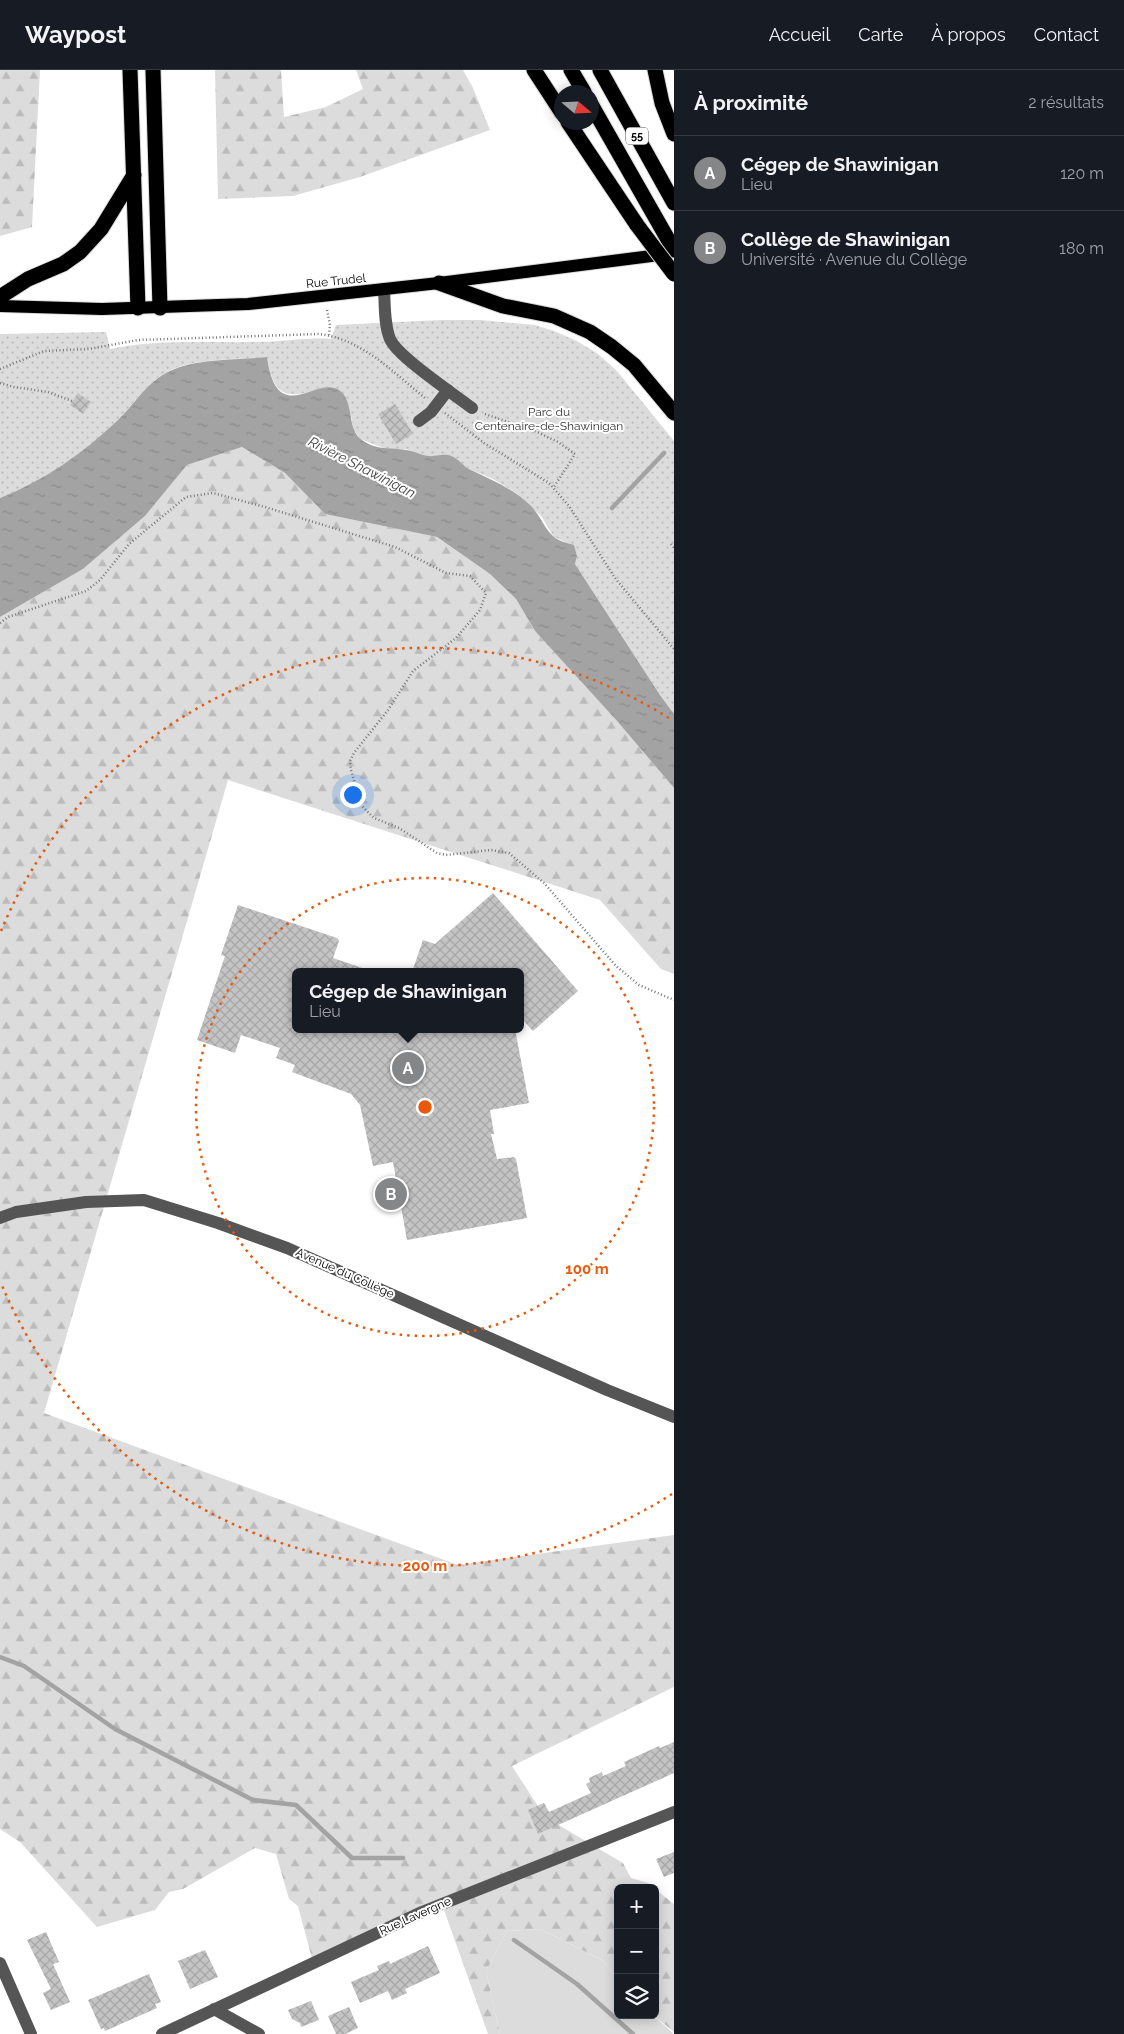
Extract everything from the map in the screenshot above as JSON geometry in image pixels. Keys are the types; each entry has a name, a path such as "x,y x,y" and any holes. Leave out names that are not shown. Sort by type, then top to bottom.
{"highway":[{"path":"130,70 138,308"},
{"path":"153,70 160,308"},
{"path":"534,70 554,101"},
{"path":"571,70 580,85"},
{"name":"55","path":"600,70 674,203"},
{"path":"655,70 660,97 674,134"},
{"name":"55","path":"599,118 674,252"},
{"path":"573,130 637,225 674,274"},
{"path":"0,296 28,279 63,264 80,252 100,229 134,175"},
{"path":"439,283 503,306 554,316 590,332 626,358 649,382 674,413"}],"main road":[{"name":"Rue Trudel","path":"0,306 160,308 234,305 439,283 674,252"}],"street":[{"path":"384,289 388,333 394,346 409,360 477,411"},
{"path":"419,421 431,412 448,390"},
{"name":"Avenue du Collège","path":"0,1218 16,1212 86,1202 144,1200 218,1223 287,1248 607,1390 674,1416"},
{"name":"Rue Lavergne","path":"162,2034 422,1912 674,1812"},
{"path":"0,1963 31,2034"},
{"path":"214,2009 259,2034"}],"path":[{"path":"324,296 330,325 329,335"},
{"path":"0,370 44,351 90,349 138,340 305,334 329,335 356,346 381,362 403,380"},
{"path":"381,362 384,358"},
{"path":"0,383 48,392 72,401"},
{"path":"477,411 543,434 575,454 554,488"},
{"path":"460,424 484,443 535,473 554,488 569,506 615,578 674,649"},
{"path":"0,623 8,617 86,591 100,580 129,544 186,497 213,493 395,548 446,573 470,576 486,593 480,610 456,638 413,671 388,710 354,753 350,761 361,805 374,818 399,828 437,853 446,855 491,850 509,853 544,883 616,966 640,985 674,1000"},
{"path":"671,544 674,548"}],"green space":[{"path":"0,70 40,70 32,227 0,236"},
{"path":"215,70 281,70 284,117 326,107 363,89 356,70 463,70 473,88 490,130 360,177 293,196 218,199"},
{"name":"Parc du Centenaire-de-Shawinigan","path":"481,320 535,325 577,341 598,354 617,371 674,441 674,714 575,564 577,556 574,546 554,537 541,516 516,493 493,479 467,468 451,456 430,457 405,449 386,449 360,439 354,430 351,416 324,388 311,392 292,394 278,388 270,371 267,357 217,360 192,364 161,375 148,386 107,431 80,454 33,484 0,498 0,334 106,332 110,349 146,344 184,342 258,342 331,339 336,325"},
{"path":"242,447 285,473 325,514 437,537 490,574 516,599 535,631 617,721 674,788 674,974 661,969 600,900 228,780 44,1413 458,1565 674,1535 674,1687 512,1766 545,1817 623,1863 631,1878 649,1884 614,1884 614,1974 602,1960 540,1929 507,1931 486,1971 500,2034 488,2034 443,1907 314,1966 298,1906 289,1899 276,1854 255,1848 183,1889 169,1892 155,1910 97,1927 20,1842 0,1829 0,617 83,569 145,516 187,465"},
{"path":"659,1892 674,1904 674,2032 658,2019"},
{"path":"540,1929 602,1960 614,1974 614,2019 657,2019 674,2034 500,2034 486,1971 507,1931"}],"water":[{"name":"Rivière Shawinigan","path":"267,357 272,378 279,390 288,395 298,395 330,387 339,390 347,401 354,429 362,440 373,446 400,449 428,456 448,455 454,457 469,469 517,494 534,510 553,536 560,541 574,545 577,556 575,564 674,714 674,788 617,721 535,631 516,599 490,574 437,537 325,514 285,473 242,447 187,465 145,516 83,569 0,617 0,498 48,474 76,455 117,421 154,381 170,371 192,364 217,360"}],"building":[{"path":"78,393 91,402 83,414 70,405"},
{"path":"395,404 413,434 396,444 378,414"},
{"path":"493,893 578,991 533,1031 524,1021 524,968 413,968 423,940 435,944"},
{"path":"238,905 337,938 339,941 333,958 362,968 292,968 292,1033 516,1033 529,1103 490,1110 494,1134 491,1134 497,1159 514,1157 516,1159 527,1218 407,1240 393,1162 373,1166 360,1105 351,1094 292,1072 295,1065 276,1058 280,1048 241,1035 235,1053 197,1040 225,956 221,955"},
{"path":"674,1742 674,1773 538,1834 528,1810 544,1803 549,1812 591,1793 586,1784 590,1782 589,1778 602,1772 603,1776 626,1766 624,1762 659,1746 660,1748"},
{"path":"674,1852 674,1873 664,1877 656,1859"},
{"path":"46,1932 59,1962 53,1964 70,2002 51,2010 43,1993 51,1989 27,1940"},
{"path":"428,1946 440,1973 405,1989 407,1993 392,2000 388,1991 360,2003 351,1982 379,1970 377,1966 389,1961 390,1964"},
{"path":"205,1950 218,1977 190,1989 178,1961"},
{"path":"149,1974 161,2002 155,2004 157,2008 105,2031 104,2028 101,2029 88,2000"},
{"path":"311,2001 319,2020 301,2027 300,2023 292,2019 288,2010"},
{"path":"349,2007 358,2028 345,2034 336,2034 328,2016"}],"waterway":[{"path":"612,508 664,453"},
{"path":"0,1657 24,1666 115,1729 253,1800 296,1805 352,1858 403,1858"},
{"path":"514,1940 577,1984 633,2034"}],"place":[{"name":"Cégep de Shawinigan","path":"408,1068"},
{"name":"Collège de Shawinigan","path":"391,1194"}]}
